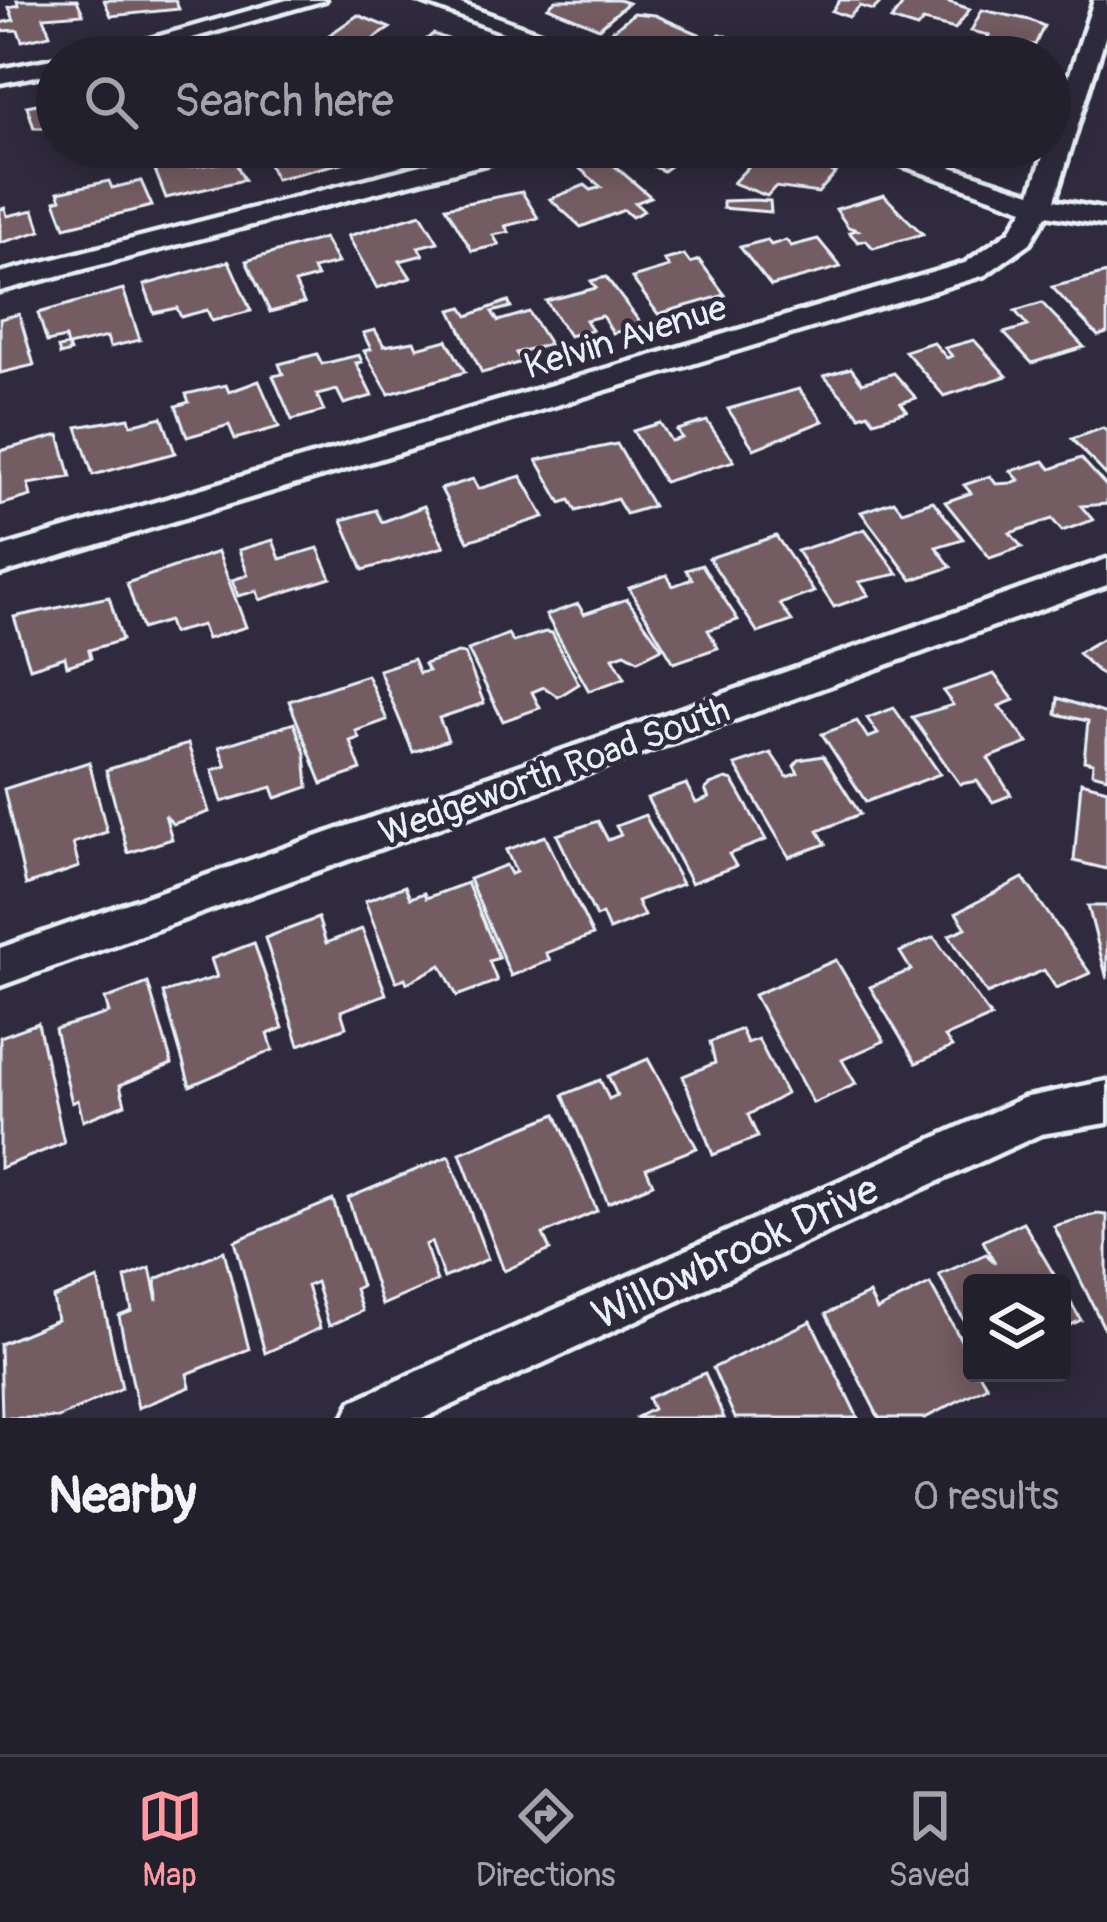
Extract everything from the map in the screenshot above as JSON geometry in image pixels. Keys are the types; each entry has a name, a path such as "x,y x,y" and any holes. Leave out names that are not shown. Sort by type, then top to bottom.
{"street":[{"path":"178,36 314,0"},
{"path":"428,0 532,36"},
{"name":"Kelvin Avenue","path":"1071,89 1094,3"},
{"path":"0,76 36,69"},
{"path":"0,282 442,168"},
{"path":"928,168 1040,205 1107,218"},
{"name":"Kelvin Avenue","path":"0,561 942,283 997,257 1020,237 1040,205 1050,168"},
{"name":"Wedgeworth Road South","path":"0,967 1107,572"},
{"name":"Willowbrook Drive","path":"369,1418 1038,1113 1107,1102"}],"building":[{"path":"17,0 77,0 83,14 44,17 50,35 22,41 18,30 0,31 0,23 14,20 9,7 19,5"},
{"path":"104,0 175,0 179,9 111,16"},
{"path":"556,0 628,3 599,28 548,7"},
{"path":"840,0 883,0 873,10 860,6 849,17 832,11"},
{"path":"906,0 943,0 970,9 955,29 923,21 917,28 891,20"},
{"path":"982,10 1044,26 1039,36 988,36 971,31"},
{"path":"634,13 655,15 699,34 614,36 608,34"},
{"path":"358,15 390,28 378,36 328,36"},
{"path":"36,104 36,128 34,128 27,106"},
{"path":"154,168 238,168 244,180 166,198"},
{"path":"270,168 321,168 276,179"},
{"path":"579,168 617,168 651,197 635,203 644,211 632,217 624,210 581,227 550,199 585,185 591,190 601,187"},
{"path":"747,168 822,168 836,173 818,193 775,187 767,196 733,183"},
{"path":"109,181 112,188 141,181 152,206 65,227 55,201 61,199 58,192"},
{"path":"522,192 538,218 505,226 509,232 493,235 499,245 472,251 446,207"},
{"path":"884,195 923,234 873,248 866,240 858,242 849,232 857,230 848,227 836,209"},
{"path":"723,201 770,201 771,212 723,208"},
{"path":"5,208 7,216 34,210 41,231 0,243 0,209"},
{"path":"421,214 438,242 418,247 423,255 400,261 411,278 377,288 348,236"},
{"path":"324,238 338,263 313,269 317,277 295,283 304,303 270,312 246,261"},
{"path":"818,239 841,267 771,286 740,247 767,240 771,245 786,240 791,246"},
{"path":"684,255 690,263 699,260 725,295 658,314 632,278 669,267 664,260"},
{"path":"229,261 251,311 212,321 207,310 181,317 177,308 154,313 144,285"},
{"path":"1107,273 1107,333 1098,336 1052,287"},
{"path":"606,277 642,325 613,333 602,316 586,320 592,330 569,336 546,301 596,288 591,281"},
{"path":"123,289 140,340 110,347 107,337 68,346 70,352 60,355 58,348 67,346 65,338 47,342 38,313"},
{"path":"508,301 511,307 492,312 498,321 529,312 549,344 516,353 522,362 482,373 451,310 462,307 468,316"},
{"path":"1042,303 1084,347 1032,363 1004,333 1028,326 1015,311"},
{"path":"19,314 34,365 0,373 0,319"},
{"path":"375,330 384,346 414,341 417,348 447,340 465,372 389,394 364,351 371,349 363,333"},
{"path":"974,340 1007,376 944,396 905,351 933,342 947,358 952,356 945,348"},
{"path":"317,354 322,364 359,355 362,362 356,363 372,396 344,404 337,390 317,395 324,411 292,420 273,376 283,374 279,364"},
{"path":"851,368 862,383 894,373 916,398 901,403 907,411 874,421 868,413 860,416 824,376"},
{"path":"259,381 279,427 235,439 229,425 187,437 176,406 189,402 186,394 226,385 229,392"},
{"path":"799,389 823,421 754,449 728,409"},
{"path":"162,417 175,453 93,475 77,427 129,418 131,425"},
{"path":"707,421 734,461 664,482 633,431 660,423 671,441 682,438 677,430"},
{"path":"1103,428 1107,432 1107,476 1072,439"},
{"path":"59,435 71,477 28,484 31,496 0,505 0,451"},
{"path":"617,444 653,506 626,514 617,499 576,511 570,500 561,503 537,460"},
{"path":"1081,458 1107,487 1107,504 1081,506 1093,520 1062,531 1052,519 1010,533 1022,547 990,558 945,502 971,493 964,485 990,476 996,484 1011,483 1019,480 1011,471 1044,461 1051,469"},
{"path":"521,476 544,517 468,541 441,489 473,479 478,489"},
{"path":"894,501 902,511 933,501 963,539 936,547 951,567 912,580 861,512"},
{"path":"424,506 444,547 363,570 342,520 376,510 382,522"},
{"path":"865,529 898,574 859,582 869,595 834,607 797,551"},
{"path":"776,536 814,592 780,604 792,621 758,633 709,558"},
{"path":"273,540 280,559 318,548 331,578 260,600 257,591 238,596 232,580 248,575 239,550"},
{"path":"218,552 246,627 207,639 202,625 172,633 168,621 142,629 127,583"},
{"path":"702,565 738,620 708,630 718,648 674,663 629,588 667,575 673,586 692,579 686,570"},
{"path":"109,597 122,640 89,650 91,658 67,666 65,657 30,668 14,617"},
{"path":"627,599 662,648 638,660 625,653 613,657 625,678 589,691 546,615 578,604 584,614"},
{"path":"552,633 579,684 558,697 544,687 532,692 540,708 503,721 468,650 508,634 513,642"},
{"path":"1107,636 1107,680 1078,653"},
{"path":"465,654 484,703 439,718 448,740 413,752 379,670 413,659 419,673 428,671 424,664"},
{"path":"994,674 1014,700 999,706 1028,743 988,758 1011,795 993,802 977,781 960,784 912,717 953,705 943,691"},
{"path":"367,675 387,720 356,731 359,738 350,741 361,770 322,784 289,701"},
{"path":"1058,698 1107,714 1107,777 1092,773 1093,763 1084,761 1088,721 1056,714"},
{"path":"894,708 940,774 866,802 822,734 857,721 868,738 878,734 867,718"},
{"path":"294,723 305,753 308,787 276,798 272,787 222,802 212,770 226,766 219,747"},
{"path":"188,744 209,812 173,824 165,815 172,839 128,853 106,770"},
{"path":"771,753 787,777 798,773 794,766 799,760 823,756 860,814 818,831 826,844 789,857 735,765"},
{"path":"89,762 107,832 73,843 79,867 26,885 4,789"},
{"path":"733,781 766,840 729,854 736,866 691,883 647,798 686,784 696,803 709,798 705,790 710,785"},
{"path":"1081,782 1107,789 1107,869 1074,861"},
{"path":"645,815 682,884 637,901 644,916 609,930 602,914 596,917 557,835 598,821 608,840 621,835 616,826"},
{"path":"545,836 593,935 546,953 550,960 511,976 469,879 506,865 511,874 516,872 506,850"},
{"path":"1023,878 1090,973 1056,988 1044,970 987,994 949,935 966,928 956,913"},
{"path":"467,883 499,958 489,961 497,981 457,996 441,965 407,983 405,978 396,982 365,901 405,886 410,898 424,893 426,898"},
{"path":"1088,906 1107,906 1107,979"},
{"path":"318,918 326,943 362,929 386,994 341,1011 346,1027 299,1045 265,938"},
{"path":"934,937 991,1017 945,1037 952,1047 916,1063 870,987 911,970 900,952"},
{"path":"254,943 283,1028 268,1034 273,1050 190,1086 163,993 217,977 211,959"},
{"path":"836,960 884,1041 842,1060 856,1084 813,1103 754,995"},
{"path":"148,983 172,1064 120,1085 125,1104 83,1121 78,1100 72,1103 55,1029 109,1013 105,999"},
{"path":"38,1023 64,1143 0,1168 0,1037"},
{"path":"741,1029 747,1043 758,1039 786,1094 748,1115 758,1137 713,1155 683,1076 715,1063 710,1042"},
{"path":"648,1059 697,1148 646,1168 653,1184 608,1203 563,1095 600,1080 609,1099 617,1095 608,1076"},
{"path":"556,1114 597,1211 543,1234 550,1250 504,1271 460,1153"},
{"path":"449,1156 488,1259 444,1278 431,1242 425,1245 437,1281 382,1305 348,1198"},
{"path":"333,1200 361,1286 355,1289 362,1311 329,1326 316,1282 307,1286 320,1328 265,1353 235,1241"},
{"path":"1107,1215 1107,1334 1054,1226"},
{"path":"1023,1222 1054,1274 963,1274 963,1319 939,1275 986,1254 995,1263 983,1241"},
{"path":"224,1251 249,1349 187,1374 190,1387 138,1408 119,1316 132,1311 125,1278 150,1268 157,1301 156,1279"},
{"path":"98,1279 122,1388 58,1418 2,1418 0,1344 57,1320 53,1298"},
{"path":"930,1284 963,1344 963,1382 987,1386 925,1418 879,1418 826,1314 869,1294 877,1310"},
{"path":"1071,1303 1081,1320 1071,1325"},
{"path":"811,1321 858,1418 735,1418 713,1368"},
{"path":"705,1373 724,1418 635,1418 653,1409 648,1398"}]}
